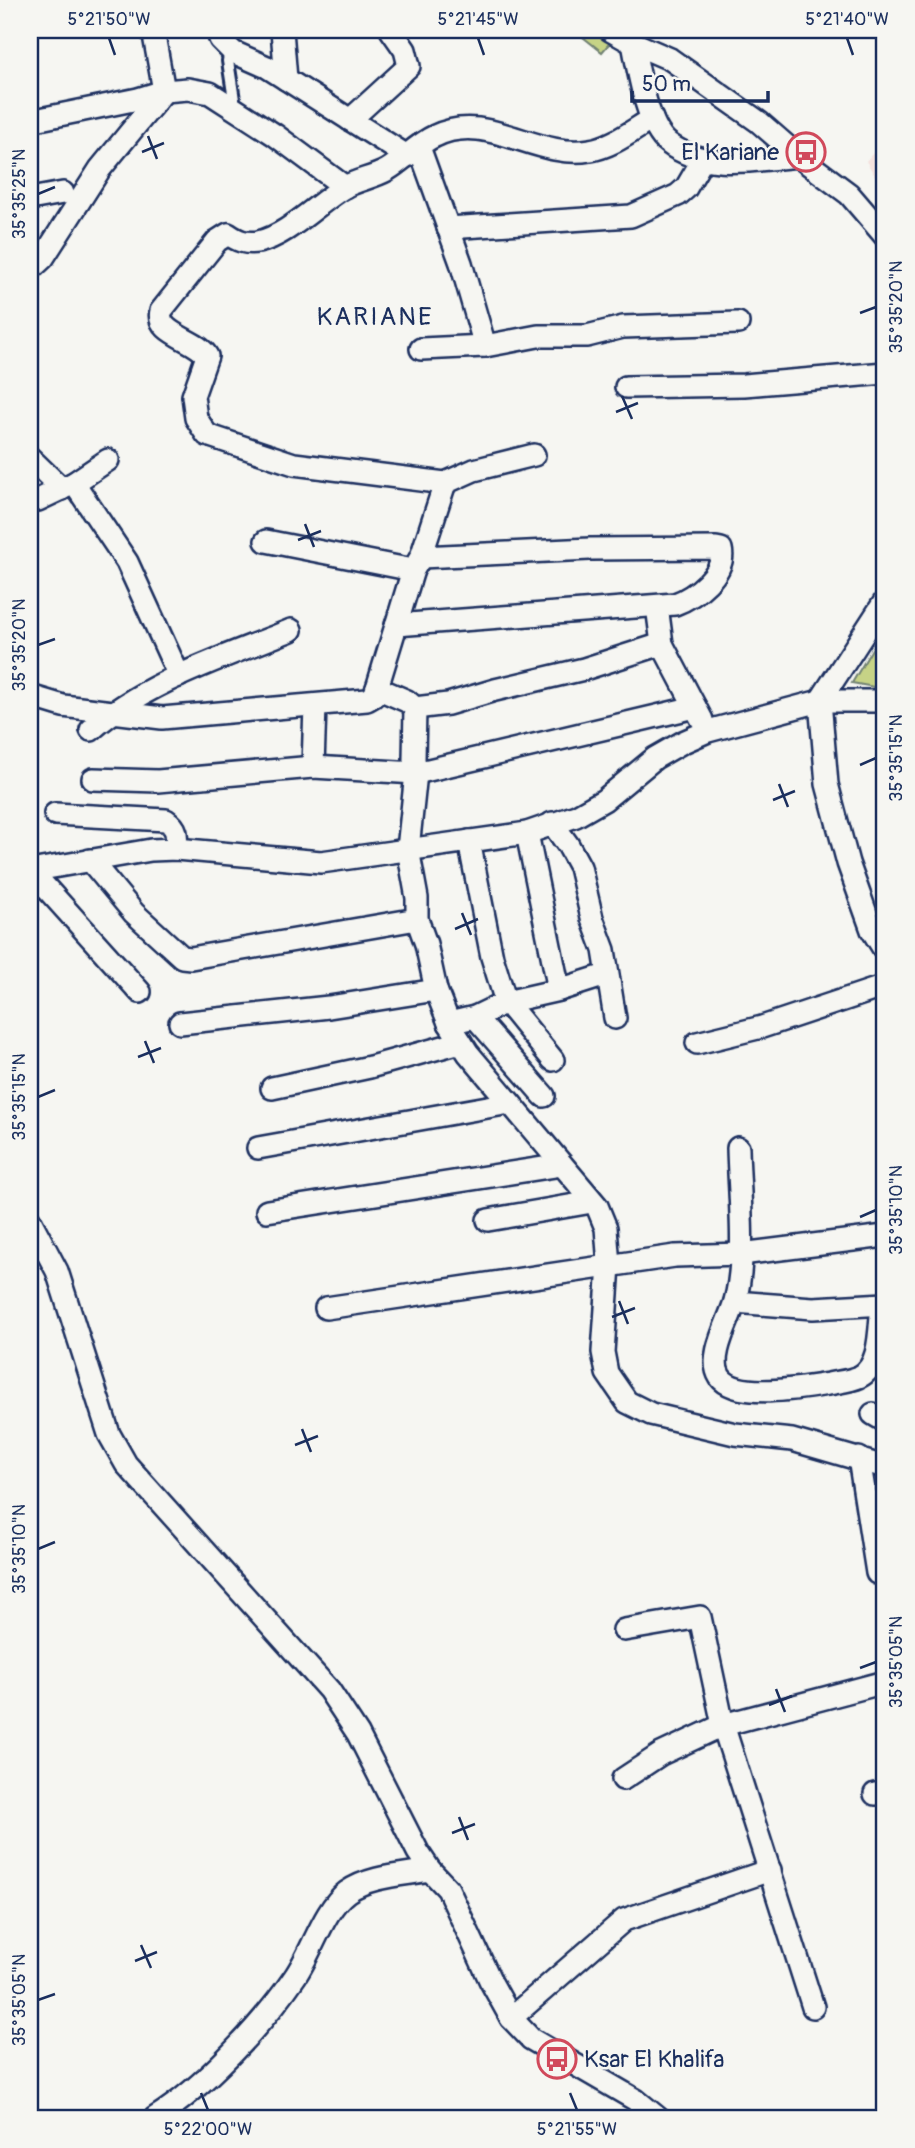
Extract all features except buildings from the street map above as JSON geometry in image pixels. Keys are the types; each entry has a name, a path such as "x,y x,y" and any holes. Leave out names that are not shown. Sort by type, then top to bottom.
{"street":[{"path":"30,270 43,258 100,169 164,91 153,30"},
{"path":"217,30 220,39 233,52 267,67 350,120 413,151 448,228 485,346"},
{"path":"282,30 286,79"},
{"path":"350,120 409,66 405,50 391,30"},
{"path":"610,30 670,59 759,122 798,156 849,194 885,236"},
{"path":"633,43 640,82 652,119 667,143 703,159 727,162 798,156"},
{"path":"30,121 138,99 164,91 188,89 210,93 275,135 345,187"},
{"path":"534,455 474,470 445,483 294,464 207,435 196,418 193,396 206,356 197,346 168,330 159,316 217,241 228,234 240,242 257,242 276,235 345,187 387,170 435,136 457,129 481,129 541,147 569,152 592,150 652,119"},
{"path":"448,228 631,216 678,195 686,188 703,159"},
{"path":"30,199 63,193"},
{"path":"421,349 485,346 538,336 587,336 623,327 738,323"},
{"path":"626,387 744,385 885,373"},
{"path":"30,458 68,486 127,562 179,676"},
{"path":"38,500 68,486 108,460"},
{"path":"30,696 62,706 162,718 367,700 374,696 377,688 445,483"},
{"path":"266,541 417,564 590,549 721,550 723,554 717,571 695,593 675,604 396,625"},
{"path":"885,601 820,701 827,784 848,863 872,930 885,951"},
{"path":"657,606 662,644 708,731"},
{"path":"91,730 113,711 179,676 292,631"},
{"path":"415,708 448,704 584,669 662,644"},
{"path":"377,688 407,701 415,708 416,773 412,789 408,849 418,898 417,919 426,944 436,990 449,1023 461,1042 603,1216 609,1265 603,1352 607,1373 627,1402 650,1414 735,1434 793,1440 885,1467"},
{"path":"30,871 151,850 176,849 321,862 527,833 576,816 655,758 683,741 708,731 820,701 885,701"},
{"path":"313,767 315,705"},
{"path":"93,779 158,781 313,767 416,773 695,707"},
{"path":"55,814 166,820 177,831 176,849"},
{"path":"552,823 580,867 592,918 604,950 615,1018"},
{"path":"527,833 559,990"},
{"path":"469,841 492,957 506,1002 553,1060"},
{"path":"90,860 134,914 182,957 191,958 417,919"},
{"path":"30,871 140,992"},
{"path":"449,1023 475,1017 506,1002 607,975"},
{"path":"697,1043 762,1027 885,986"},
{"path":"180,1023 329,1007 436,990"},
{"path":"475,1017 544,1097"},
{"path":"272,1088 370,1067 461,1042"},
{"path":"258,1148 510,1103"},
{"path":"735,1302 813,1308 884,1304 874,1364 860,1376 788,1391 735,1388 720,1378 717,1365 722,1330 735,1302 741,1254 738,1148"},
{"path":"267,1211 562,1165"},
{"path":"488,1220 592,1202"},
{"path":"30,1220 57,1271 109,1434 125,1464 329,1690 358,1734 412,1842 430,1870 448,1889 491,1982 511,2018 531,2039 636,2100 658,2118"},
{"path":"326,1308 675,1256 741,1254 885,1236"},
{"path":"859,1458 877,1573 885,1572"},
{"path":"624,1630 700,1617 723,1724 813,2007"},
{"path":"623,1779 662,1754 723,1724 885,1682"},
{"path":"155,2118 208,2076 259,2022 295,1977 335,1902 349,1890 374,1880 430,1870"},
{"path":"511,2018 624,1920 770,1870"}],"lane":[{"path":"233,52 228,61 235,109"}],"shaded area":[{"path":"885,139 885,193 866,161"}],"green space":[{"path":"574,30 621,30 602,52"},
{"path":"885,627 885,689 852,683"}],"place":[{"name":"El Kariane","path":"806,152"},
{"name":"Ksar El Khalifa","path":"557,2059"}],"district":[{"name":"KARIANE","path":"375,317"}]}
